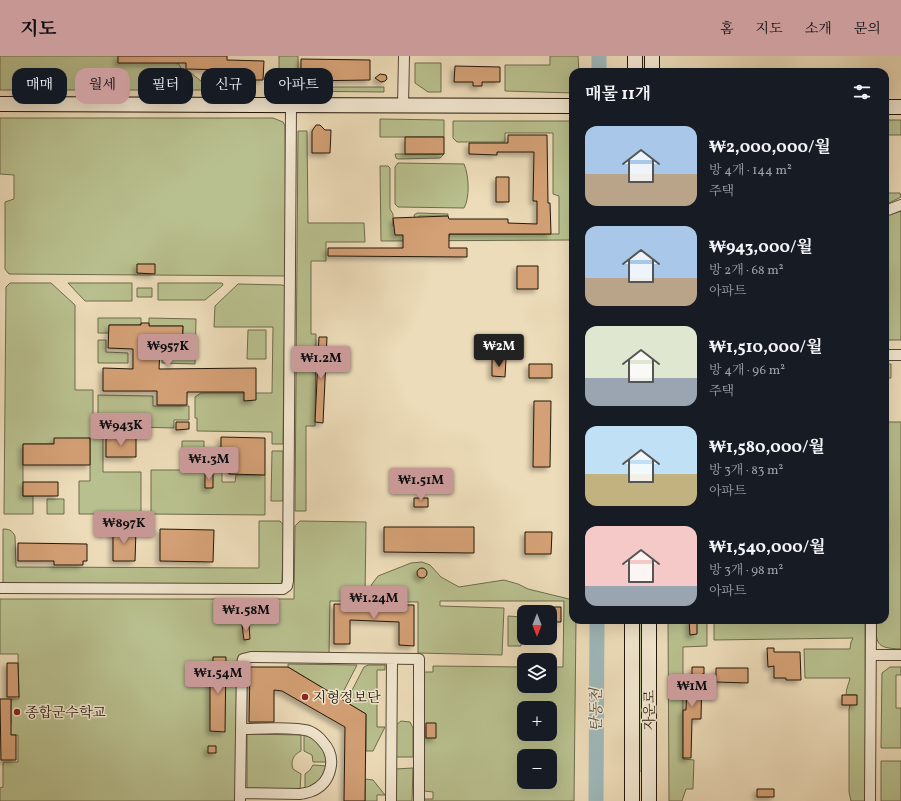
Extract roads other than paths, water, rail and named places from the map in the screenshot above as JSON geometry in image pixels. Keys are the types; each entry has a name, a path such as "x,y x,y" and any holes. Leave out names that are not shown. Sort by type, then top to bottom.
{"street":[{"path":"403,106 404,56"},
{"path":"635,68 636,56"},
{"path":"652,56 652,68"},
{"path":"0,104 569,106"},
{"path":"0,588 282,589 287,586 291,106"},
{"path":"889,107 901,107"},
{"path":"889,210 901,205"},
{"path":"889,355 901,355"},
{"name":"자운로","path":"632,624 632,801"},
{"name":"자운로","path":"649,624 649,801"},
{"path":"870,801 871,624"},
{"path":"871,654 901,655"},
{"path":"240,729 295,729 309,731 321,739 326,745 331,757 328,776 319,787 307,793 240,797 240,729 243,660 247,658 419,659 419,801"},
{"path":"391,801 392,659"}],"waterway":[{"name":"탄동천","path":"599,56 599,68"},
{"name":"탄동천","path":"596,801 597,624"}],"place":[{"name":"지형정보단","path":"305,697"},
{"name":"종합군수학교","path":"17,712"}]}
